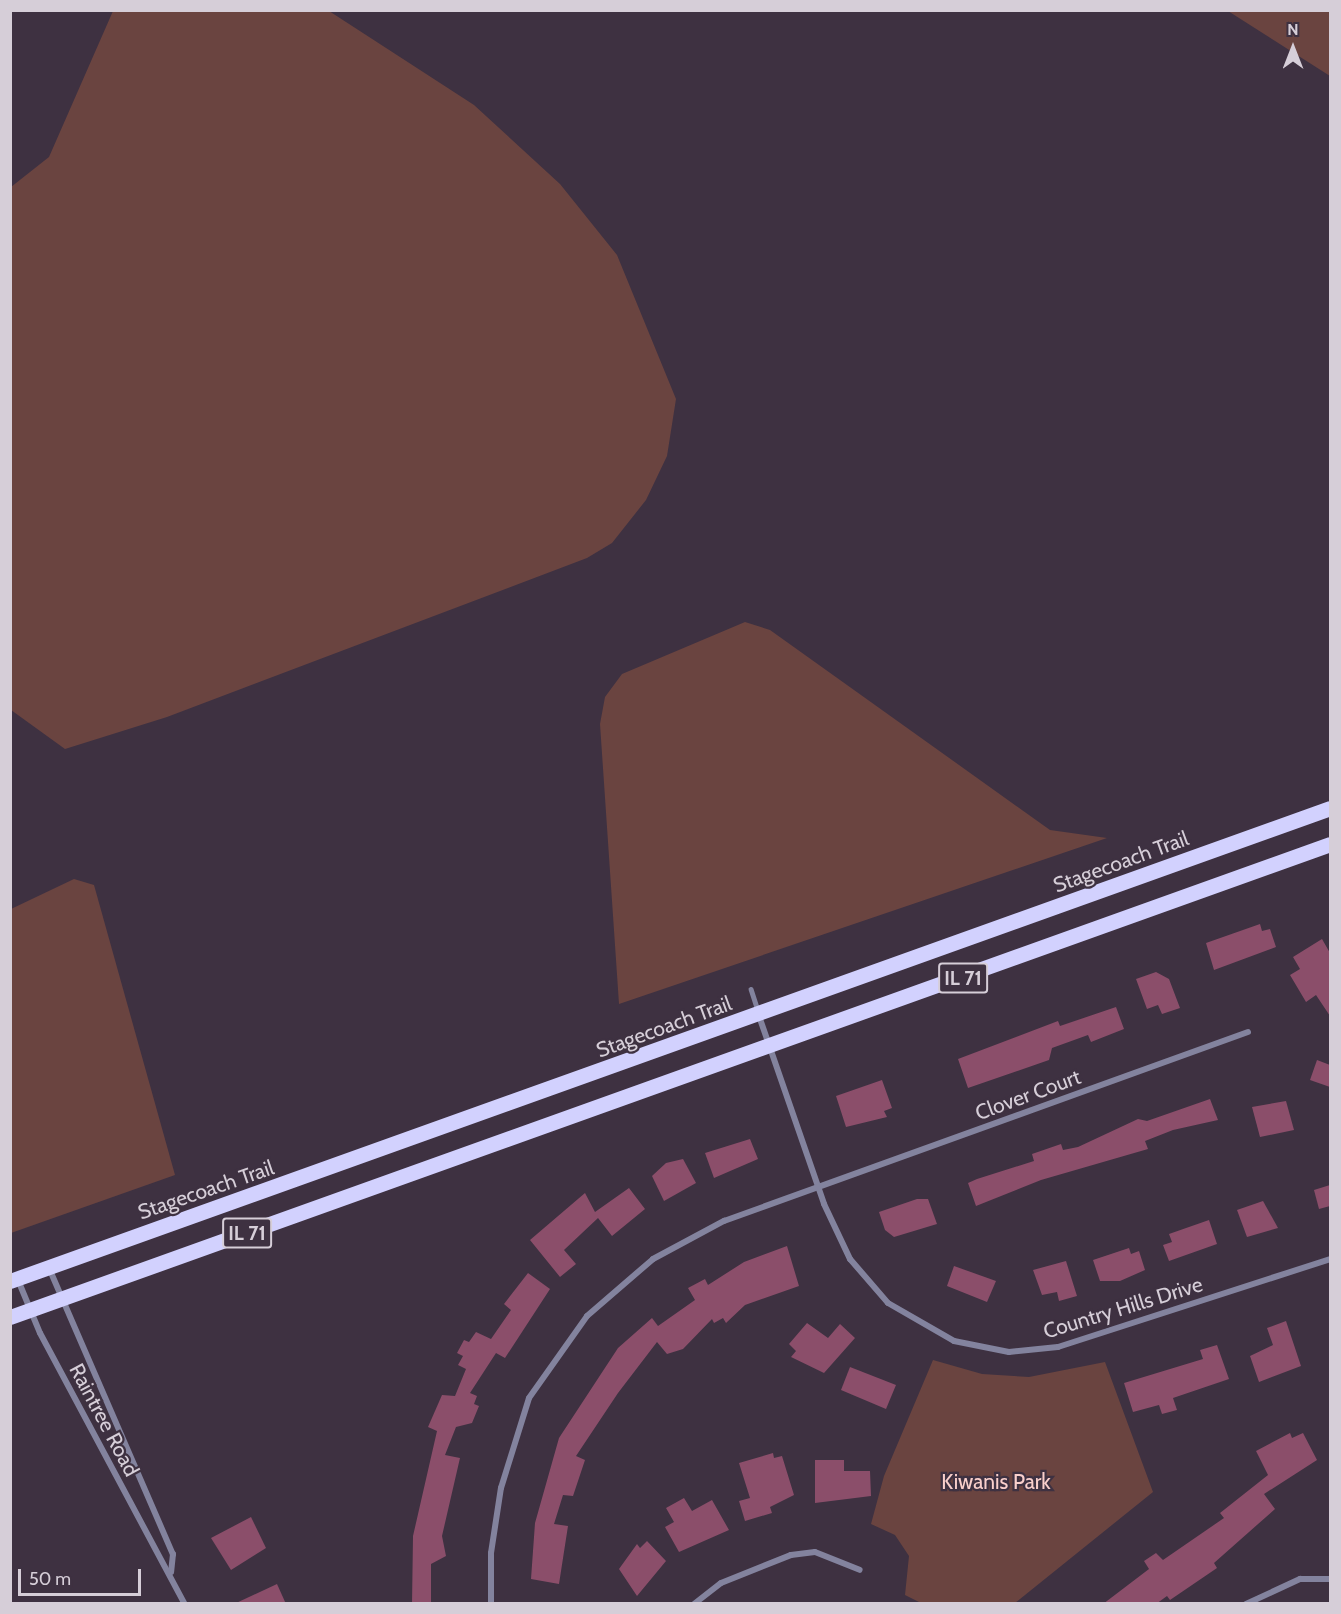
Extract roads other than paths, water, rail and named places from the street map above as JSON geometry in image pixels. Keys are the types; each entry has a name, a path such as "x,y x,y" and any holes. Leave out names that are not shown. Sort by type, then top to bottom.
{"main road":[{"name":"Stagecoach Trail","path":"14,1280 759,1016 1330,808"},
{"name":"IL 71","path":"10,1317 770,1048 1330,844"}],"street":[{"name":"Country Hills Drive","path":"759,1016 819,1187 850,1259 888,1303 936,1334 991,1350 1034,1351 1076,1343 1330,1259"},
{"name":"Clover Court","path":"491,1604 491,1553 517,1426 552,1361 587,1316 653,1259 695,1234 1248,1032"},
{"name":"Raintree Road","path":"49,1267 173,1554 171,1572"},
{"name":"Raintree Road","path":"14,1280 171,1572 185,1604"},
{"path":"694,1604 721,1583 791,1555 815,1552 860,1570"},
{"path":"1246,1604 1300,1579 1330,1579"}],"lane":[{"path":"751,989 759,1016"}],"park label":[{"name":"Kiwanis Park","path":"996,1482"}]}
